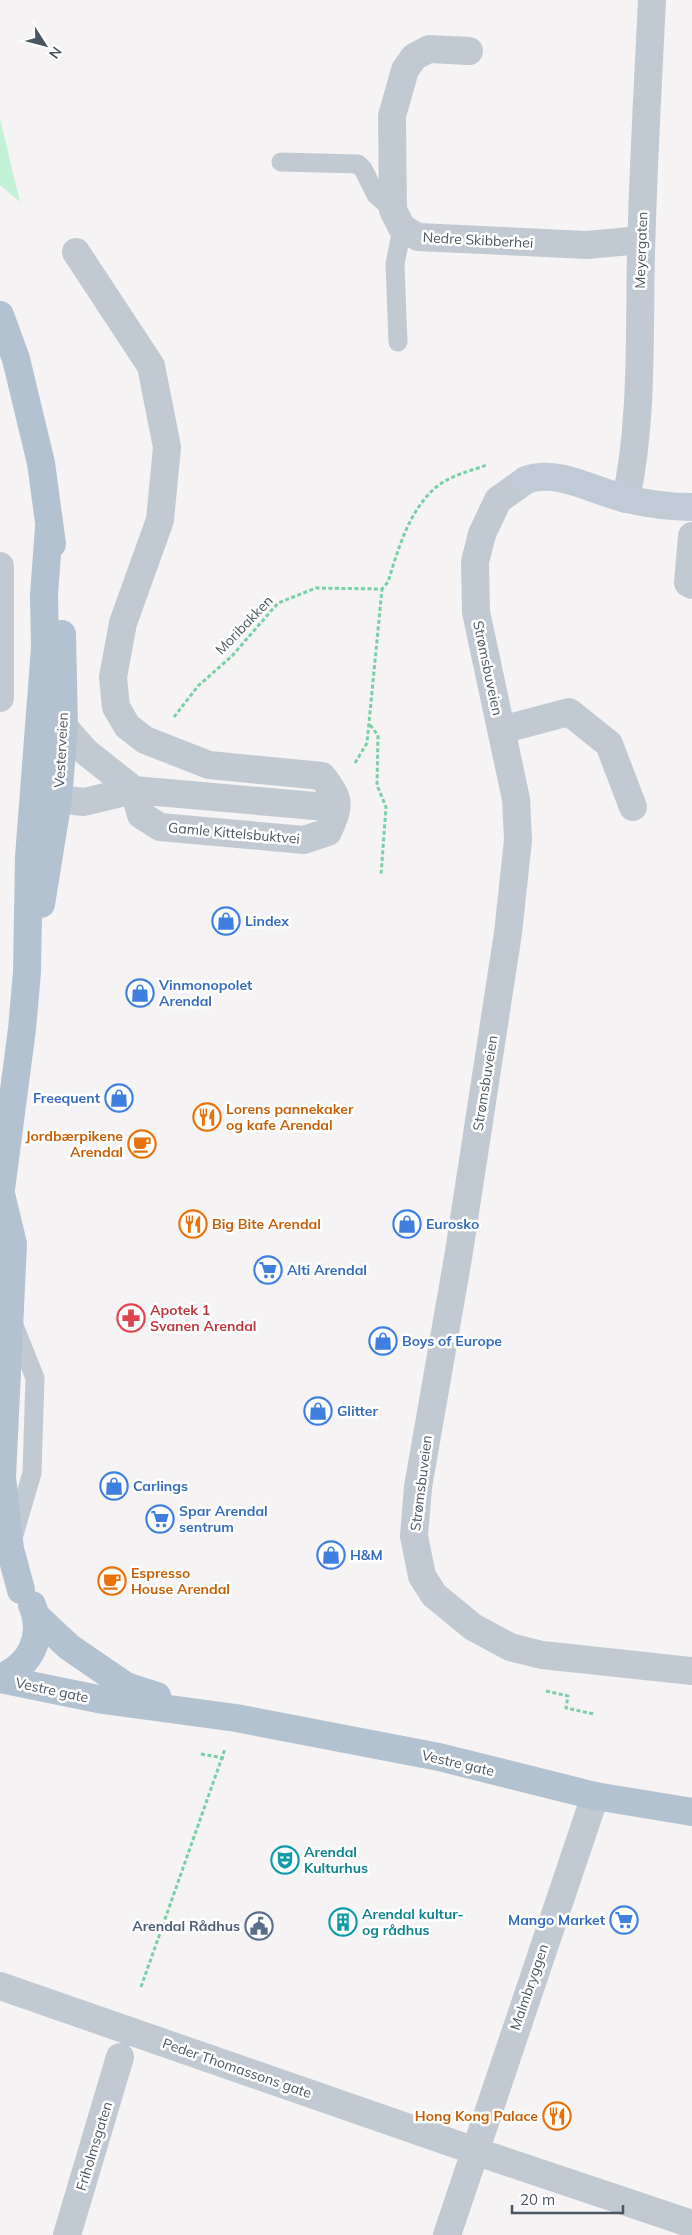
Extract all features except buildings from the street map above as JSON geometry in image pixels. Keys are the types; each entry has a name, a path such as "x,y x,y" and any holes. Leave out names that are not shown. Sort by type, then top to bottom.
{"main road":[{"name":"Vesterveien","path":"0,315 16,359 41,463 60,592 64,727 58,799 47,875 27,972 0,1195 13,1244 2,1477 10,1549 10,1585 30,1602 36,1616"},
{"name":"Vesterveien","path":"27,972 29,857 45,648 44,595 49,527"},
{"path":"0,1678 14,1672 26,1662 34,1648 38,1632 36,1616"},
{"name":"Vestre gate","path":"36,1616 69,1647 126,1686 223,1715"},
{"name":"Vestre gate","path":"0,1678 103,1700 223,1715 439,1758 595,1796 692,1812"}],"street":[{"name":"Meyergaten","path":"626,499 631,474 638,403 641,240 652,0"},
{"path":"398,219 392,116 405,70 414,57 429,49 469,51"},
{"name":"Nedre Skibberhei","path":"398,219 418,238 588,245 641,240"},
{"name":"Gamle Kittelsbuktvei","path":"76,252 152,366 166,446 160,520 123,623 112,677 116,707 126,726 145,740 209,764 322,776 336,793 338,810 328,832 304,840 160,827 141,815 134,790"},
{"name":"Strømsbuveien","path":"692,507 678,507 626,499 566,480 540,475 526,480 498,500 482,534 475,562 476,612 516,799 518,840 508,933 462,1229 418,1487 414,1536 422,1576 434,1595 473,1627 510,1647 542,1655 692,1672"},
{"path":"692,536 688,583 692,585"},
{"path":"0,566 0,698"},
{"path":"501,730 568,712 609,744 634,807"},
{"path":"64,727 86,752 134,790"},
{"path":"37,769 58,799 84,802 134,790 326,808"},
{"name":"Malmbryggen","path":"447,2235 595,1796"},
{"name":"Peder Thomassons gate","path":"0,1986 474,2151 692,2224"},
{"name":"Friholmsgaten","path":"68,2235 120,2057"}],"lane":[{"path":"281,162 358,164 363,169 376,195 398,219 395,264 398,342"}],"path":[{"path":"367,743 382,589 388,582 406,528 434,489 461,474 492,464 512,471 526,480"},
{"name":"Moribakken","path":"145,740 175,716 198,686 232,656 278,603 316,588 382,589"},
{"path":"370,725 378,735 377,784 386,807 381,875"},
{"path":"566,1708 594,1714"},
{"path":"141,1987 226,1746"},
{"path":"201,1754 223,1757"}],"green space":[{"path":"0,119 20,202 0,185"}],"place":[{"name":"Lindex","path":"226,921"},
{"name":"Vinmonopolet Arendal","path":"140,993"},
{"name":"Freequent","path":"119,1098"},
{"name":"Lorens pannekaker og kafe Arendal","path":"207,1117"},
{"name":"Jordbærpikene Arendal","path":"142,1144"},
{"name":"Big Bite Arendal","path":"193,1224"},
{"name":"Eurosko","path":"407,1224"},
{"name":"Alti Arendal","path":"268,1270"},
{"name":"Apotek 1 Svanen Arendal","path":"131,1318"},
{"name":"Boys of Europe","path":"383,1341"},
{"name":"Glitter","path":"318,1411"},
{"name":"Carlings","path":"114,1486"},
{"name":"Spar Arendal sentrum","path":"160,1519"},
{"name":"H&M","path":"331,1555"},
{"name":"Espresso House Arendal","path":"112,1581"},
{"name":"Arendal Kulturhus","path":"285,1860"},
{"name":"Mango Market","path":"624,1920"},
{"name":"Arendal kultur- og rådhus","path":"343,1922"},
{"name":"Arendal Rådhus","path":"259,1926"},
{"name":"Hong Kong Palace","path":"557,2116"}]}
